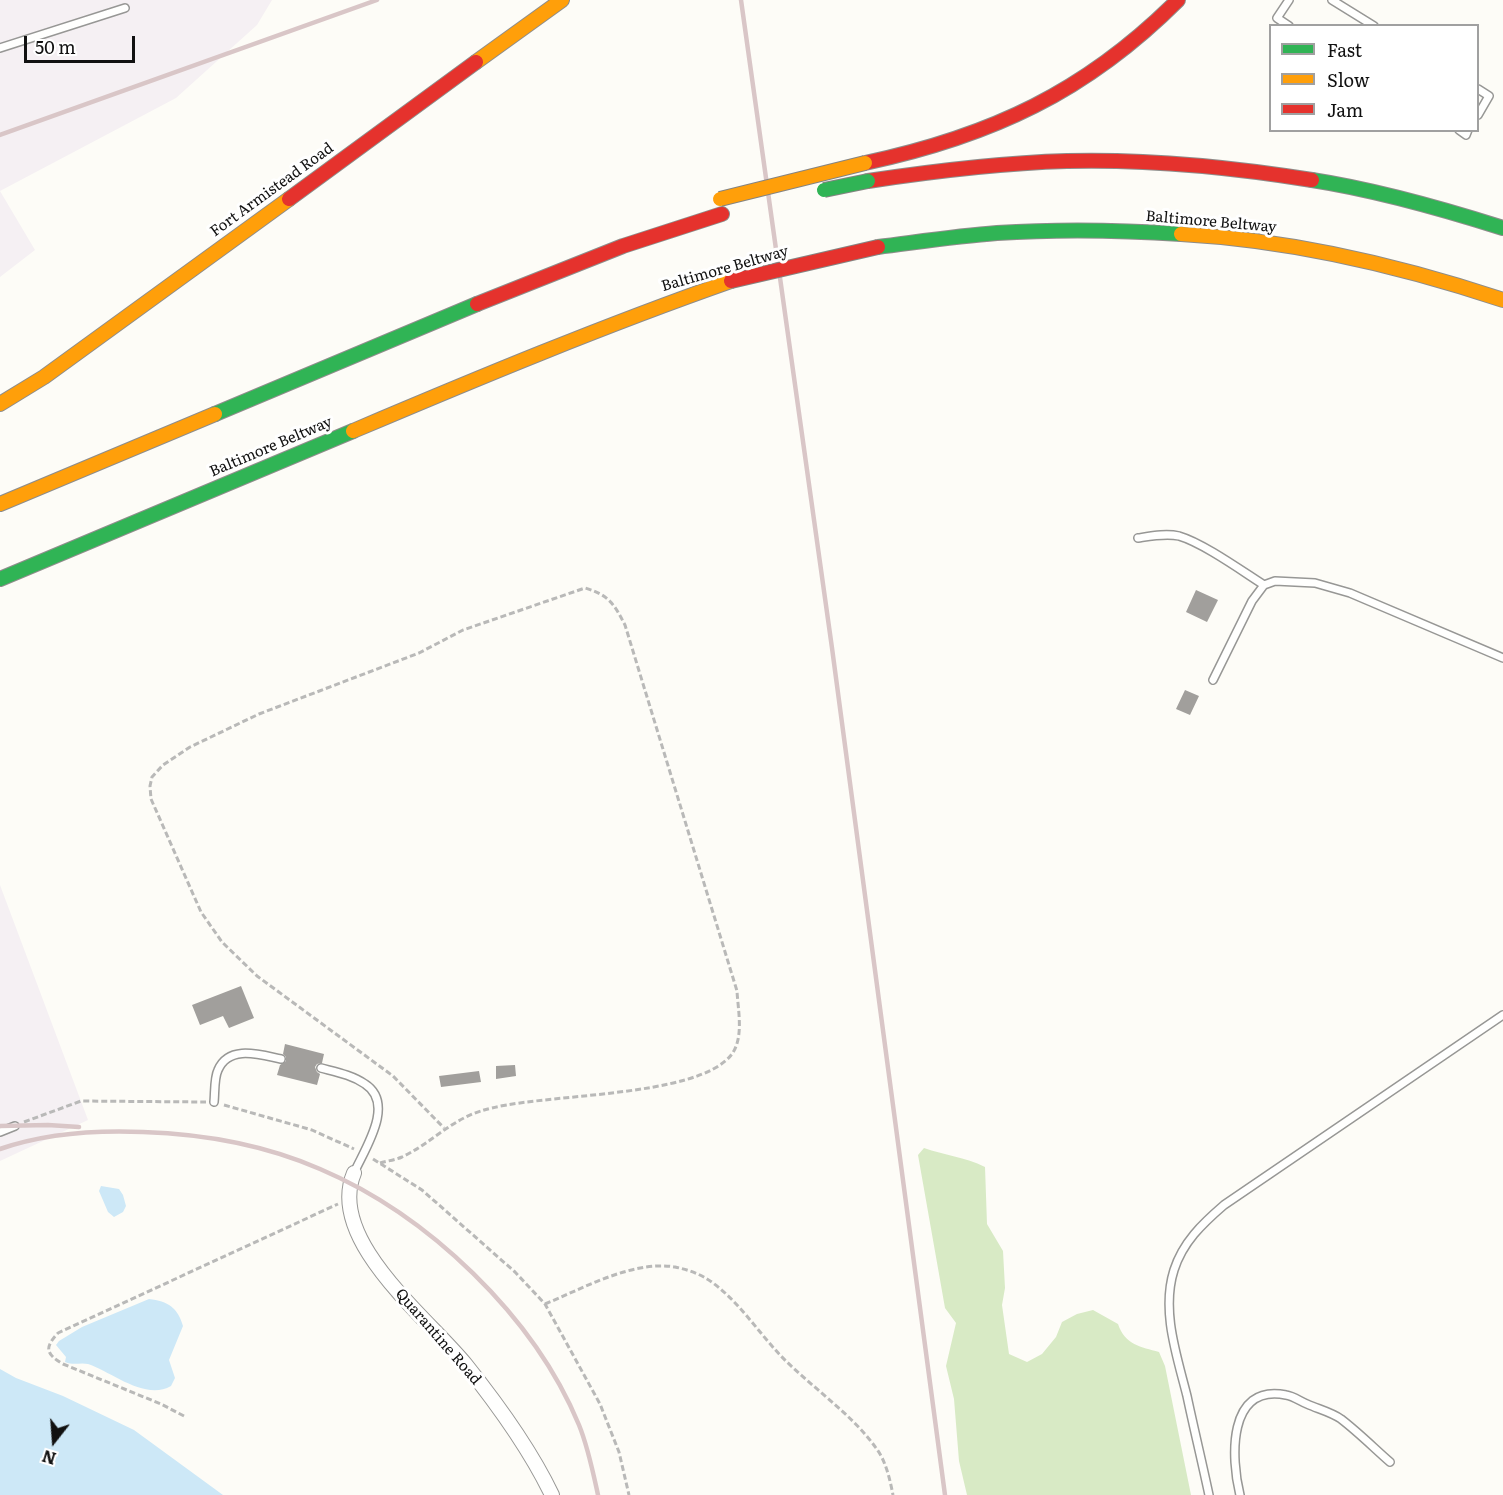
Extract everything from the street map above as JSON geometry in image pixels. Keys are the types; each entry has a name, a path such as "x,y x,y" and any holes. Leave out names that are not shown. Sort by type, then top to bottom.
{"main road":[{"name":"Fort Armistead Road","path":"0,404 53,370 562,0"},
{"path":"714,201 933,147 984,130 1067,90 1141,35 1178,0"},
{"path":"807,194 868,181 942,170 1010,164 1078,161 1163,163 1246,170 1320,181 1410,200 1503,228"},
{"path":"0,504 520,286 623,246 727,213"},
{"path":"520,286 620,234 675,214"},
{"name":"Baltimore Beltway","path":"0,579 536,354 642,312 731,281 878,247 1013,232 1081,230 1157,232 1236,239 1308,249 1392,266 1503,300"}],"street":[{"name":"Quarantine Road","path":"354,1173 350,1183 348,1201 357,1234 372,1260 465,1364 540,1469 552,1495"}],"lane":[{"path":"1285,24 1277,18 1289,0"},
{"path":"1332,0 1371,24"},
{"path":"0,48 125,8"},
{"path":"1479,90 1489,96 1479,113"},
{"path":"1138,538 1164,534 1180,536 1264,585"},
{"path":"1213,680 1252,601 1264,585 1275,581 1315,583 1350,593 1503,658"},
{"path":"1209,1495 1169,1312 1174,1270 1185,1246 1199,1227 1224,1205 1503,1016"},
{"path":"214,1102 217,1070 225,1060 236,1053 251,1053 281,1059"},
{"path":"321,1068 354,1078 368,1085 376,1099 378,1118 374,1133 354,1173"},
{"path":"0,1132 15,1125"},
{"path":"1240,1495 1234,1465 1235,1433 1242,1413 1252,1401 1268,1395 1286,1395 1340,1418 1390,1462"}],"path":[{"path":"380,1163 400,1158 417,1149 444,1128 481,1111 540,1100 592,1096 680,1081 709,1073 733,1052 740,1023 737,991 625,625 616,607 597,591 585,588 464,630 418,653 259,714 190,747 163,765 152,777 151,799 201,912 222,942 256,976 393,1076 444,1128"},
{"path":"15,1125 81,1101 214,1102 312,1130 380,1163 422,1190 475,1235 545,1304 600,1404 619,1452 629,1495"},
{"path":"184,1416 161,1404 63,1364 52,1357 48,1349 49,1343 58,1333 326,1208 348,1201"},
{"path":"545,1304 627,1271 651,1267 674,1267 696,1272 714,1284 782,1357 864,1433 878,1449 893,1495"}],"shaded area":[{"path":"0,0 272,0 257,25 176,98 0,191"},
{"path":"0,191 35,250 0,277"},
{"path":"0,885 88,1120 0,1161"}],"green space":[{"path":"924,1148 985,1167 987,1224 1003,1251 1005,1288 1002,1305 1009,1354 1027,1362 1042,1354 1056,1337 1062,1322 1077,1314 1093,1310 1118,1324 1129,1341 1159,1352 1165,1366 1191,1495 967,1495 959,1461 954,1399 946,1366 956,1323 945,1308 918,1155"}],"water":[{"path":"101,1186 119,1189 126,1206 123,1212 114,1217 108,1212 99,1191"},
{"path":"149,1299 171,1306 178,1314 183,1326 169,1360 175,1378 171,1386 161,1390 140,1388 88,1364 65,1362 66,1357 56,1345 59,1341 82,1327"},
{"path":"0,1369 134,1430 223,1495 0,1495"}],"building":[{"path":"1196,590 1218,600 1207,622 1186,612"},
{"path":"1185,690 1199,696 1190,715 1176,709"},
{"path":"241,986 254,1018 229,1028 223,1016 200,1025 192,1005"},
{"path":"285,1044 324,1054 322,1063 315,1067 320,1074 317,1085 277,1075 280,1065 286,1061 283,1054"},
{"path":"515,1065 516,1076 496,1079 496,1066"},
{"path":"479,1071 481,1082 441,1087 439,1076"}],"railway":[{"path":"0,135 377,0"},
{"path":"741,0 832,648 945,1495"},
{"path":"0,1126 79,1127"},
{"path":"0,1149 35,1139 89,1132 188,1135 233,1142 278,1153 320,1169 360,1189 400,1213 438,1241 506,1308 535,1345 579,1425 588,1451 598,1495"}],"traffic: fast":[{"path":"1312,180 1408,200 1503,228"},
{"path":"824,190 868,181"},
{"path":"878,247 1020,232 1089,231 1181,234"},
{"path":"215,414 477,304"},
{"path":"0,579 353,431"}],"traffic: slow":[{"path":"476,62 562,0"},
{"path":"720,199 865,163"},
{"path":"0,404 44,377 289,199"},
{"path":"1181,234 1263,242 1344,256 1464,287 1503,300"},
{"path":"353,431 541,353 731,281"},
{"path":"0,504 215,414"}],"traffic: jam":[{"path":"865,163 954,139 1034,106 1072,85 1108,60 1178,0"},
{"path":"289,199 476,62"},
{"path":"868,181 992,166 1098,161 1190,165 1312,180"},
{"path":"477,304 623,246 722,214"},
{"path":"731,281 878,247"}]}
